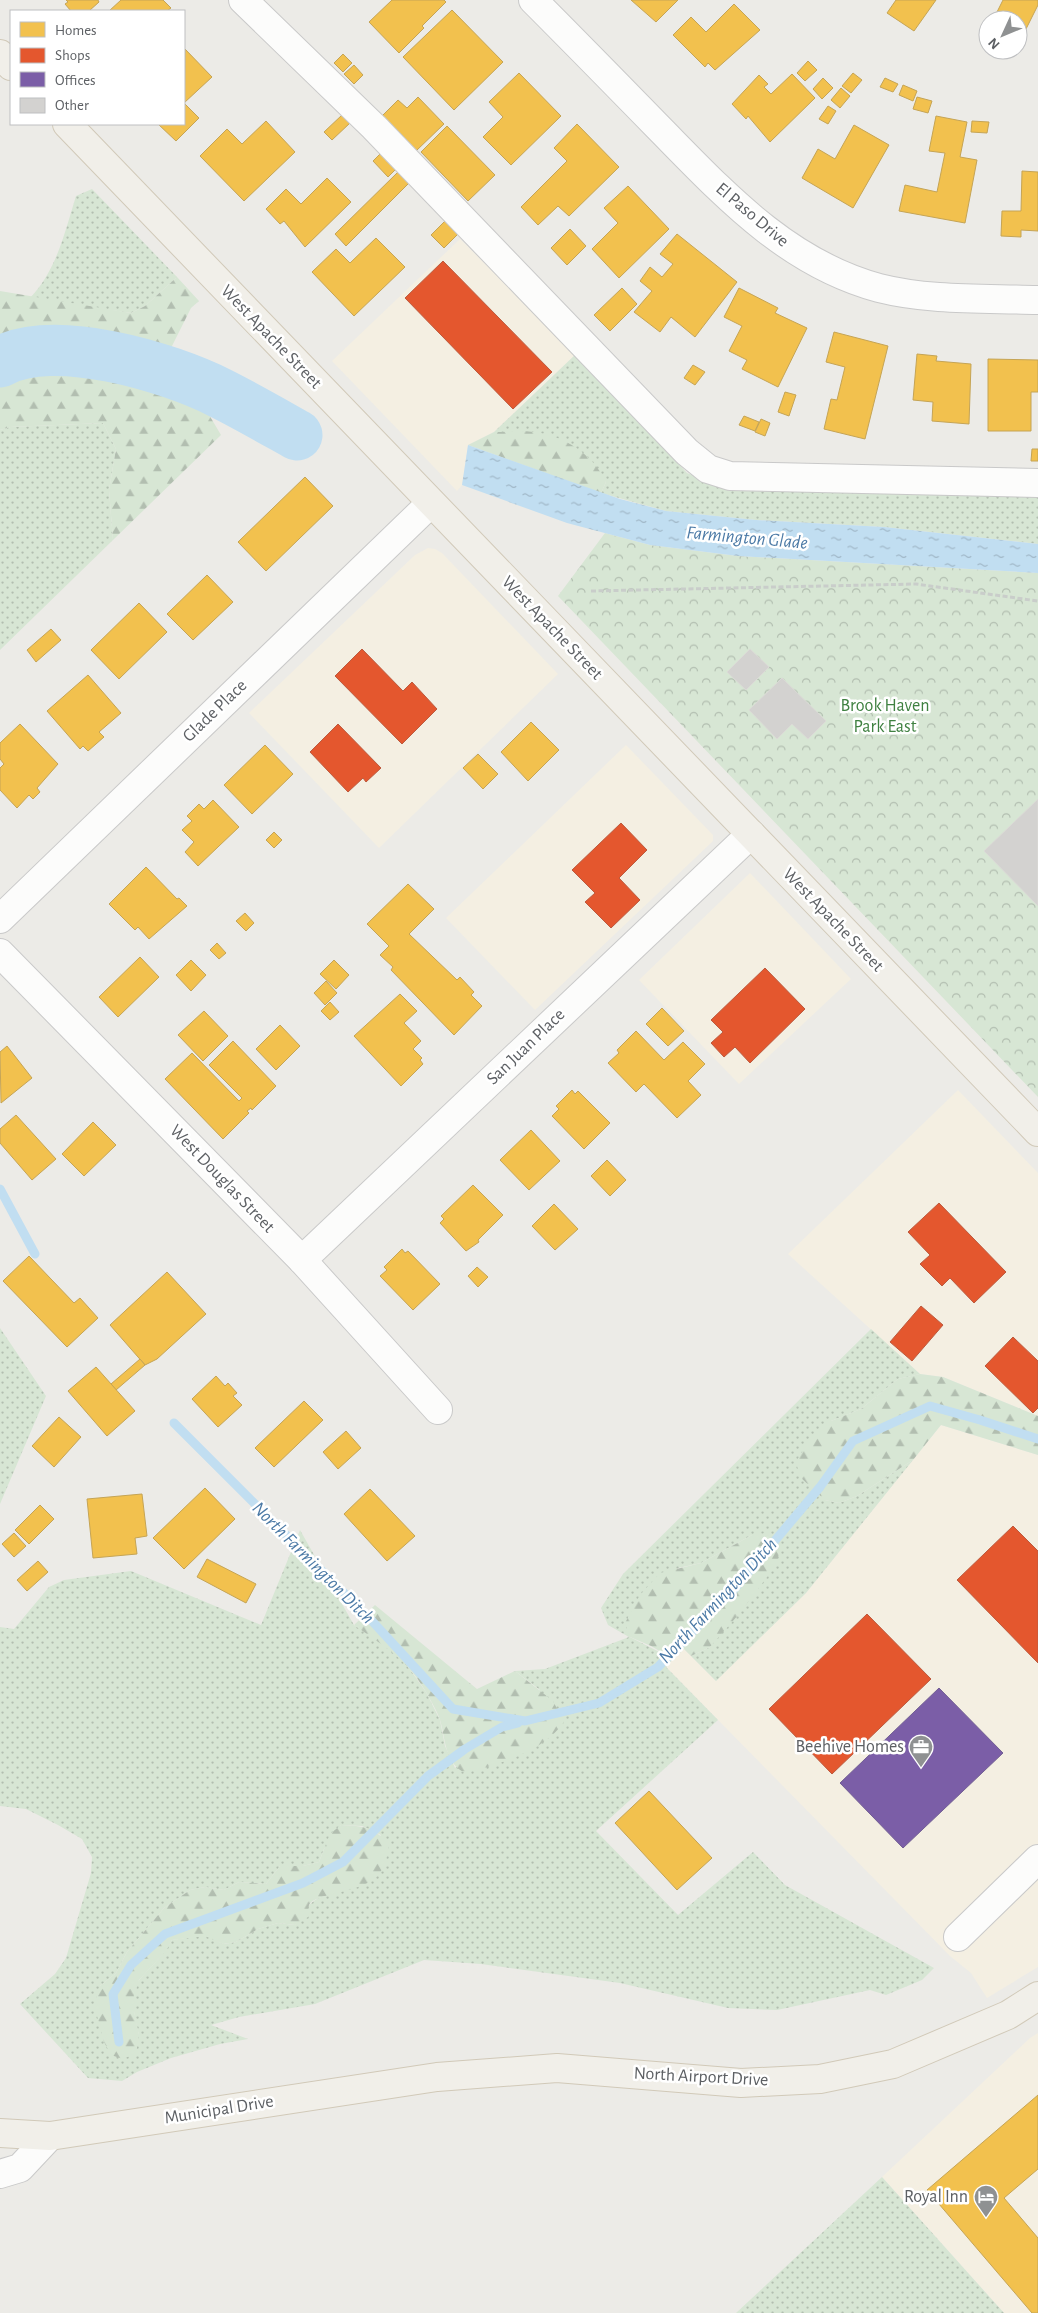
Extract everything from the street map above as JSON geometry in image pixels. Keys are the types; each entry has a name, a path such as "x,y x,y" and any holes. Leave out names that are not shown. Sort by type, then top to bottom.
{"main road":[{"path":"0,54 10,65"},
{"name":"West Apache Street","path":"68,125 1038,1132"},
{"name":"North Airport Drive","path":"437,2077 557,2068 741,2083 820,2079 893,2064 1008,2015 1038,1996"},
{"name":"Municipal Drive","path":"0,2133 50,2136 437,2077"}],"street":[{"path":"244,0 374,127 687,452 708,469 730,476 1038,483"},
{"name":"El Paso Drive","path":"533,0 726,196 782,242 816,262 878,288 911,294 1038,300"},
{"name":"Glade Place","path":"0,919 431,503"},
{"name":"San Juan Place","path":"302,1260 750,834"},
{"name":"West Douglas Street","path":"0,953 302,1260 438,1410"},
{"path":"958,1937 1038,1859"},
{"path":"0,2174 20,2168 50,2136"}],"path":[{"path":"591,591 916,584 1038,602"}],"shaded area":[{"path":"460,239 576,354 494,432 468,445 462,485 457,491 332,361"},
{"path":"428,548 442,553 558,674 379,848 249,713 415,555"},
{"path":"626,745 713,835 713,841 535,1010 446,918"},
{"path":"750,873 851,979 739,1084 639,980"},
{"path":"958,1090 1038,1173 1038,1416 943,1377 920,1374 788,1254"},
{"path":"941,1425 1038,1455 1038,1967 987,1998 971,1973 950,1956 666,1667 684,1649 716,1681 806,1593"},
{"path":"1038,2033 1038,2313 1004,2313 882,2177 1030,2038"}],"green space":[{"path":"92,189 177,277 145,306 131,313 30,298 54,263 76,196"},
{"path":"177,277 199,301 191,308 171,348 182,366 163,363 136,349 98,340 29,334 0,350 0,291 131,313 145,306"},
{"path":"576,354 687,473 736,491 1038,495 1038,544 884,527 756,520 666,511 601,493 606,482 533,432 494,432"},
{"path":"41,365 150,388 205,408 221,435 113,540 109,490 116,449 103,423 10,427 0,430 0,378"},
{"path":"103,423 116,449 109,490 113,540 0,650 0,430 10,427"},
{"path":"494,432 533,432 555,437 566,442 585,455 600,472 606,482 601,493 468,445"},
{"name":"Brook Haven Park East","path":"605,533 650,545 738,556 1038,573 1038,1097 558,596"},
{"path":"0,1328 46,1396 0,1504"},
{"path":"871,1329 920,1374 898,1379 861,1409 831,1421 825,1500 839,1503 857,1496 913,1460 806,1593 716,1681 691,1656 710,1647 752,1535 701,1563 678,1568 630,1637 673,1659 666,1667 718,1720 596,1831 678,1915 753,1852 785,1885 934,1968 922,1980 886,1995 870,1990 777,2010 728,2008 620,1983 481,1964 424,1960 315,2004 239,2017 211,2025 248,2039 220,2044 171,2058 137,2072 122,2081 88,2078 20,2004 55,1974 66,1958 91,1873 92,1857 82,1839 26,1809 0,1806 0,1627 14,1629 49,1587 64,1580 131,1571 261,1625 300,1530 354,1625 385,1645 404,1661 426,1692 440,1720 445,1746 455,1768 540,1690 515,1671 545,1669 629,1637 608,1625 601,1608 623,1574","holes":["341,1825 362,1826 381,1835 325,1896 315,1900 307,1907 295,1925 278,1923 258,1929 236,1942 223,1944 206,1935 172,1940 136,1985 133,1999 139,2035 100,1986 116,1973 127,1952 164,1908 190,1890 205,1887 224,1890 239,1882 266,1884 280,1866 303,1866 319,1862 324,1849"]},
{"path":"920,1374 943,1377 1038,1416 1038,1455 941,1425 913,1460 857,1496 839,1503 825,1500 800,1477 796,1462 808,1442 831,1421 861,1409 898,1379"},
{"path":"768,1533 781,1546 776,1565 739,1614 710,1647 691,1656 684,1649 673,1659 651,1646 630,1637 625,1623 640,1595 660,1573 701,1563 752,1535"},
{"path":"375,1605 477,1689 515,1671 553,1701 564,1722 555,1732 532,1749 506,1761 465,1773 449,1757 439,1717 411,1670 394,1654 354,1625"},
{"path":"341,1825 356,1826 374,1831 389,1846 384,1865 378,1875 362,1886 313,1901 309,1905 308,1917 295,1925 278,1923 258,1929 236,1942 223,1944 205,1936 172,1940 166,1951 139,1980 134,1996 134,2011 139,2035 136,2053 123,2059 111,2055 104,2042 94,2004 100,1986 116,1973 127,1952 164,1908 190,1890 205,1887 224,1890 239,1882 266,1884 280,1866 303,1866 319,1862 330,1834"},
{"path":"882,2177 1004,2313 736,2313"}],"sand":[{"path":"29,334 98,340 136,349 163,363 209,372 285,412 303,418 299,450 283,448 205,408 150,388 41,365 0,378 0,350"}],"water":[{"path":"468,445 620,499 666,511 756,520 884,527 1038,544 1038,573 738,556 650,545 567,523 462,485"}],"building: Homes":[{"path":"66,0 98,0 99,2 90,10 70,10 65,4 68,2"},
{"path":"121,0 163,0 171,8 168,10 110,10"},
{"path":"392,0 444,0 446,2 399,53 369,22"},
{"path":"631,0 678,0 656,22"},
{"path":"896,0 936,0 914,31 887,13"},
{"path":"1003,0 1038,0 1038,5 1028,25 1028,10 998,10"},
{"path":"734,4 760,30 715,70 708,63 705,67 673,35 691,17 706,32"},
{"path":"452,10 503,62 454,110 403,57"},
{"path":"185,49 212,77 185,102"},
{"path":"343,54 352,63 343,72 334,63"},
{"path":"808,61 817,70 805,81 797,73"},
{"path":"354,65 363,75 354,84 344,74"},
{"path":"519,73 561,116 511,165 483,137 503,117 489,102"},
{"path":"853,73 862,80 851,93 842,86"},
{"path":"792,74 815,98 770,142 748,116 746,119 732,104 759,75 768,84 764,87 771,94"},
{"path":"823,78 833,88 822,99 813,89"},
{"path":"885,78 898,84 893,92 880,87"},
{"path":"903,85 917,91 913,101 899,95"},
{"path":"841,88 850,96 840,108 831,100"},
{"path":"418,97 444,124 416,151 382,116 398,100 407,108"},
{"path":"917,97 932,101 928,113 913,109"},
{"path":"185,104 199,118 176,141 159,125 185,125"},
{"path":"828,106 836,111 828,124 819,119"},
{"path":"342,115 350,123 332,140 324,132"},
{"path":"936,116 967,122 960,157 977,160 965,223 899,211 905,185 937,192 945,153 929,151"},
{"path":"266,121 295,152 244,201 200,156 227,129 242,144"},
{"path":"972,121 989,122 987,133 971,132"},
{"path":"577,124 619,167 569,216 558,206 538,225 521,207 567,161 554,148"},
{"path":"854,125 889,145 853,208 802,178 818,149 835,159"},
{"path":"447,126 495,175 468,201 421,152"},
{"path":"381,153 396,169 388,177 373,161"},
{"path":"1022,171 1038,172 1038,231 1021,230 1021,237 1001,236 1002,211 1021,211"},
{"path":"398,172 409,183 346,246 335,234"},
{"path":"327,178 351,202 305,247 284,221 280,224 266,209 286,189 301,204"},
{"path":"628,186 669,229 619,278 592,249 618,223 604,208"},
{"path":"445,221 458,234 444,248 431,235"},
{"path":"570,229 586,246 567,265 551,248"},
{"path":"677,234 737,282 695,337 671,317 660,332 634,312 652,291 640,281 650,267 662,277 673,264 660,254"},
{"path":"376,238 405,267 354,316 312,272 336,249 350,263"},
{"path":"622,288 637,304 610,331 594,315"},
{"path":"739,288 778,308 775,313 807,328 778,387 742,369 747,360 729,351 742,326 724,317"},
{"path":"834,332 888,346 865,439 824,429 831,399 837,400 845,367 826,362"},
{"path":"917,354 937,356 936,361 971,364 969,424 932,421 933,402 913,400"},
{"path":"988,359 1038,360 1038,392 1031,392 1031,431 988,431"},
{"path":"693,365 705,372 695,385 684,378"},
{"path":"785,392 796,395 789,416 778,412"},
{"path":"744,416 759,422 755,431 739,425"},
{"path":"761,419 770,423 765,436 755,432"},
{"path":"1032,449 1038,449 1038,461 1031,461"},
{"path":"305,477 333,506 266,571 238,542"},
{"path":"207,575 233,602 193,640 167,614"},
{"path":"139,603 167,632 119,679 91,650"},
{"path":"51,629 61,640 36,662 27,650"},
{"path":"88,675 121,713 99,732 104,737 88,751 83,746 80,749 47,711"},
{"path":"531,722 559,750 528,781 501,752"},
{"path":"20,724 58,764 37,788 40,792 33,799 29,795 17,808 0,790 0,768 4,764 0,759 0,743"},
{"path":"265,745 293,774 252,814 224,785"},
{"path":"478,754 498,774 483,789 463,768"},
{"path":"213,800 239,827 198,866 185,852 194,842 182,830 192,821 187,816 199,804 204,809"},
{"path":"274,832 282,840 274,848 266,840"},
{"path":"146,867 177,899 179,898 187,906 149,939 138,927 135,930 109,904"},
{"path":"408,884 434,909 409,934 457,980 460,977 474,992 471,995 482,1006 454,1035 391,970 393,967 380,955 389,946 367,924"},
{"path":"245,913 254,923 246,931 236,921"},
{"path":"217,943 226,953 219,959 210,950"},
{"path":"140,957 159,977 118,1017 99,997"},
{"path":"191,960 206,975 191,991 176,975"},
{"path":"334,960 349,975 336,989 320,974"},
{"path":"326,981 337,993 325,1005 314,993"},
{"path":"400,994 417,1011 404,1023 421,1041 413,1049 422,1058 420,1060 423,1064 401,1086 354,1036"},
{"path":"330,1002 339,1012 330,1020 321,1011"},
{"path":"662,1008 684,1031 668,1046 646,1024"},
{"path":"204,1011 228,1036 203,1061 178,1035"},
{"path":"280,1025 300,1046 276,1070 256,1049"},
{"path":"636,1031 664,1060 683,1042 705,1064 688,1081 701,1095 677,1118 644,1084 636,1092 608,1063 619,1053 617,1050"},
{"path":"233,1041 276,1086 252,1110 251,1108 247,1111 249,1113 223,1139 165,1079 192,1053 239,1101 242,1098 209,1065"},
{"path":"7,1046 32,1078 1,1103 0,1052"},
{"path":"572,1090 575,1094 578,1091 610,1123 584,1149 552,1116 559,1109 556,1106"},
{"path":"16,1115 56,1159 32,1180 0,1143 0,1129"},
{"path":"93,1122 116,1145 84,1176 62,1154"},
{"path":"531,1130 560,1161 529,1190 500,1160"},
{"path":"607,1160 626,1180 610,1196 591,1176"},
{"path":"473,1185 503,1215 478,1240 479,1242 466,1251 440,1223 444,1219 441,1216"},
{"path":"554,1204 578,1229 555,1250 532,1226"},
{"path":"402,1249 405,1253 408,1251 440,1284 413,1310 380,1276 387,1270 384,1267"},
{"path":"29,1256 74,1303 80,1298 98,1318 67,1347 3,1281"},
{"path":"477,1267 488,1277 478,1287 468,1276"},
{"path":"167,1272 206,1314 157,1359 145,1365 110,1325"},
{"path":"140,1359 145,1365 116,1390 111,1384"},
{"path":"96,1367 135,1411 107,1436 68,1391"},
{"path":"216,1376 225,1386 228,1383 237,1393 233,1396 242,1405 218,1427 192,1399"},
{"path":"304,1401 323,1420 274,1467 255,1448"},
{"path":"59,1417 81,1437 54,1467 32,1446"},
{"path":"346,1431 361,1448 338,1469 323,1452"},
{"path":"205,1488 235,1519 184,1569 153,1538"},
{"path":"370,1489 415,1536 387,1561 344,1514"},
{"path":"142,1494 147,1536 135,1538 137,1554 93,1558 87,1499"},
{"path":"40,1505 54,1519 29,1544 15,1530"},
{"path":"14,1533 26,1546 14,1557 2,1544"},
{"path":"207,1559 256,1584 246,1603 197,1577"},
{"path":"38,1561 48,1572 27,1591 17,1580"},
{"path":"649,1791 712,1858 677,1890 615,1823"},
{"name":"Royal Inn","path":"1038,2095 1038,2169 1004,2198 1038,2238 1038,2313 1032,2313 927,2190"}],"building: Shops":[{"path":"443,261 552,372 513,409 405,298"},
{"path":"362,649 403,691 412,682 437,709 402,744 335,676"},
{"path":"338,724 381,768 366,782 363,778 348,792 310,752"},
{"path":"621,823 647,850 619,878 640,900 611,928 585,902 595,893 572,870"},
{"path":"765,968 805,1009 750,1063 735,1047 724,1057 711,1043 723,1032 711,1020"},
{"path":"939,1203 1006,1272 974,1303 950,1278 942,1286 920,1264 930,1255 908,1232"},
{"path":"921,1306 943,1325 912,1361 890,1342"},
{"path":"1013,1337 1038,1361 1038,1408 1033,1413 985,1366"},
{"path":"1013,1526 1038,1551 1038,1663 957,1580"},
{"path":"867,1614 931,1679 832,1774 769,1709"}],"building: Offices":[{"name":"Beehive Homes","path":"939,1688 1003,1753 903,1848 840,1783"}],"building: Other":[{"path":"750,649 769,667 746,690 727,672"},
{"path":"782,678 826,721 808,739 792,724 777,739 749,710"},
{"path":"1038,799 1038,906 984,851"}],"waterway":[{"name":"Farmington Glade","path":"0,362 23,354 50,351 79,352 142,364 172,373 220,393 297,435"},
{"name":"North Farmington Ditch","path":"0,1189 35,1254"},
{"name":"North Farmington Ditch","path":"174,1423 373,1622 453,1709 525,1721 599,1703 658,1667 735,1588 820,1487 853,1441 930,1406 1038,1439"},
{"path":"119,2042 113,1994 131,1965 165,1934 303,1883 343,1862 428,1776 465,1749 502,1727 518,1723"}],"place":[{"name":"Beehive Homes","path":"921,1768"},
{"name":"Royal Inn","path":"986,2218"}]}
